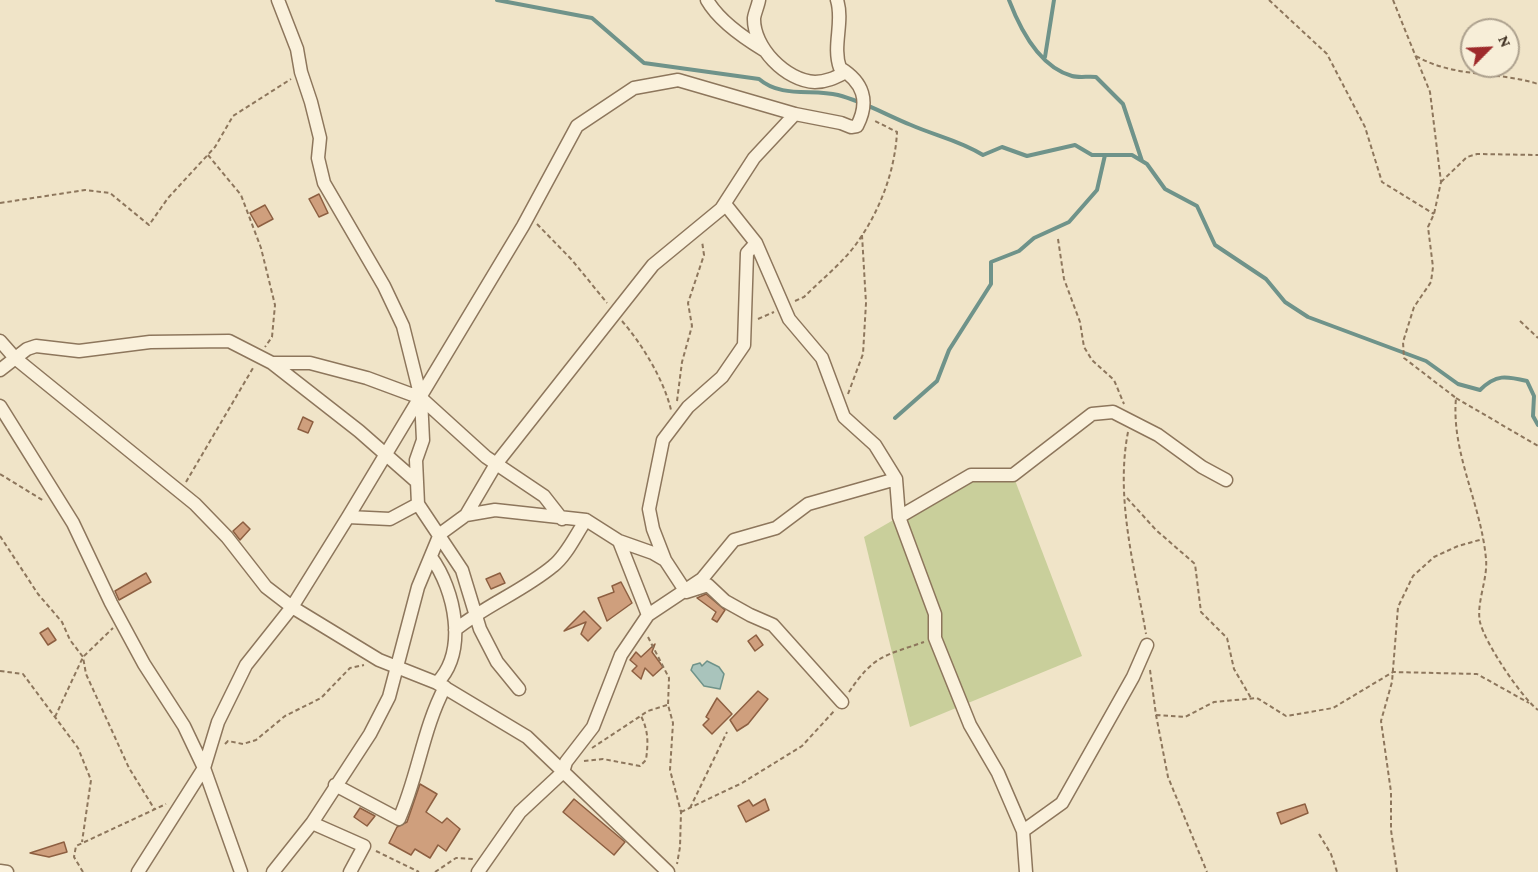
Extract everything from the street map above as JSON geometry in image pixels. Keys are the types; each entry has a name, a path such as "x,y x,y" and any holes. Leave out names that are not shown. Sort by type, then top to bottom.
{"street":[{"path":"278,0 297,49 301,72 320,138 318,158 324,183 384,286 403,326 421,398 423,441 416,460 418,504 462,570 480,629 497,662 519,689"},
{"path":"707,0 711,7 745,39 767,51"},
{"path":"759,0 754,19 759,42 776,64 800,79 815,82 832,80 846,72"},
{"path":"138,872 204,768 218,722 246,665 292,607 348,517 523,226 577,126 634,88 678,80 795,114 841,123 851,128 857,126 862,116 864,95 854,76 840,68 837,60 840,10 837,0"},
{"path":"273,872 312,824 370,734 389,697 418,587 440,534 466,515 496,464 653,265 725,204 754,158 795,114"},
{"path":"725,204 756,243 789,319 822,358 844,417 875,446 896,479 899,517 935,614 935,638 970,725 998,773 1023,831 1026,872"},
{"path":"686,592 664,560 653,529 649,509 663,440 688,407 722,377 744,345 747,253 756,243"},
{"path":"0,341 15,358 180,492 227,537 266,587 292,607 379,660 441,685 527,737 566,764 654,867 668,872"},
{"path":"0,370 36,346 79,351 150,342 229,341 272,363 359,431 417,482"},
{"path":"272,363 310,363 367,378 421,398 496,464 544,496 562,519"},
{"path":"0,406 73,522 122,624 184,726 204,768 241,872"},
{"path":"899,517 971,475 1013,476 1092,414 1113,412 1158,435 1203,467 1226,480"},
{"path":"478,872 485,859 528,803 566,764 593,727 621,655 648,615 686,592 702,579 734,540 776,528 808,504 896,479"},
{"path":"348,517 390,519 418,504"},
{"path":"466,515 495,510 586,520 619,541 653,553 664,560"},
{"path":"455,630 477,613 510,596 555,564 586,520"},
{"path":"619,541 648,615"},
{"path":"335,785 399,819 419,768 441,685 447,673 455,630 450,595 431,557"},
{"path":"686,592 708,585 725,601 773,625 842,702"},
{"path":"1023,831 1062,803 1133,676 1147,645"},
{"path":"312,824 364,846 350,872"},
{"path":"0,870 7,872"}],"path":[{"path":"1269,0 1327,54 1365,127 1382,182 1434,214"},
{"path":"1393,0 1430,92 1441,182 1434,214 1428,226 1433,267 1431,282 1414,307 1403,342 1404,358 1456,398 1538,446"},
{"path":"1416,56 1432,65 1482,76 1522,79 1538,84"},
{"path":"0,203 85,190 110,193 148,225 168,198 208,155 233,116 301,72"},
{"path":"744,331 757,320 804,297 862,235 878,207 895,160 897,132 862,116"},
{"path":"1441,182 1467,157 1477,154 1538,155"},
{"path":"180,492 272,337 275,306 261,248 241,195 208,155"},
{"path":"674,425 682,362 692,326 688,303 704,255 701,223"},
{"path":"848,396 863,354 866,303 862,235"},
{"path":"1058,239 1064,279 1080,322 1084,347 1092,360 1114,380 1130,421"},
{"path":"1520,321 1538,338"},
{"path":"1456,398 1455,436 1483,539 1486,561 1480,621 1495,652 1531,705"},
{"path":"0,474 48,504"},
{"path":"1126,497 1156,530 1195,564 1201,612 1227,638 1234,669 1251,698"},
{"path":"0,536 38,594 62,622 83,657 86,674 129,768 155,810"},
{"path":"1397,872 1391,830 1391,792 1381,721 1393,672 1398,607 1413,576 1434,557 1458,546 1483,539"},
{"path":"56,717 83,657 113,628 122,624"},
{"path":"648,636 669,678 668,705 673,723 670,770 681,812 677,863 680,872"},
{"path":"681,812 742,783 802,746 842,702 866,668 879,658 935,638"},
{"path":"0,671 22,674 78,748 91,780 82,842"},
{"path":"1156,715 1185,717 1214,702 1251,698 1257,698 1286,716 1333,708 1393,672 1477,674 1538,710"},
{"path":"566,764 641,716 668,705"},
{"path":"566,764 603,759 640,766 646,760 649,741 647,728 641,716"},
{"path":"690,808 727,732"},
{"path":"1318,834 1331,854 1337,872"},
{"path":"364,846 419,872"},
{"path":"435,872 456,858 485,859"}],"green space":[{"path":"971,475 1013,475 1082,656 910,727 864,537"}],"water":[{"path":"707,661 719,667 724,674 720,689 704,686 691,670 693,665 700,663 702,666"}],"building":[{"path":"319,194 328,213 319,217 309,199"},
{"path":"265,205 273,219 258,227 250,213"},
{"path":"303,417 313,422 308,433 298,429"},
{"path":"243,522 250,529 240,540 233,531"},
{"path":"146,573 151,582 119,600 115,591"},
{"path":"500,573 505,583 491,589 486,579"},
{"path":"621,582 632,603 607,621 598,598 614,592 612,586"},
{"path":"706,594 725,610 717,622 712,619 716,612 697,598"},
{"path":"584,611 601,628 588,641 581,634 586,622 564,631"},
{"path":"48,628 56,640 48,645 40,633"},
{"path":"756,635 763,645 755,651 748,641"},
{"path":"655,644 652,652 663,667 653,676 645,668 641,679 632,671 637,666 630,660 636,652 641,657"},
{"path":"758,691 768,699 748,724 737,731 730,720"},
{"path":"717,698 732,714 712,734 703,725 709,719 706,717"},
{"path":"420,784 437,794 426,812 442,823 447,818 460,829 446,851 438,845 430,858 415,849 411,855 389,843 397,827 407,822"},
{"path":"574,799 625,842 614,855 563,812"},
{"path":"765,799 769,810 746,822 738,806 749,800 753,806"},
{"path":"1305,804 1308,813 1281,824 1277,813"},
{"path":"360,808 375,816 367,826 354,817"},
{"path":"64,842 67,852 49,857 30,853"}],"waterway":[{"path":"497,0 592,18 644,63 759,79 777,89 787,91 838,95 983,155 1002,147 1027,156 1075,145 1092,155 1132,155 1147,164 1165,189 1197,206 1215,245 1266,279 1285,302 1308,317 1426,361 1458,384 1480,390 1496,379 1513,378 1527,381 1534,396 1533,416 1538,425"},
{"path":"1009,0 1025,34 1041,56 1050,64 1072,76 1096,77 1123,104 1142,161"},
{"path":"1045,57 1054,0"},
{"path":"895,418 937,381 949,350 991,284 991,262 1019,251 1034,238 1069,222 1097,190 1105,155"}]}
